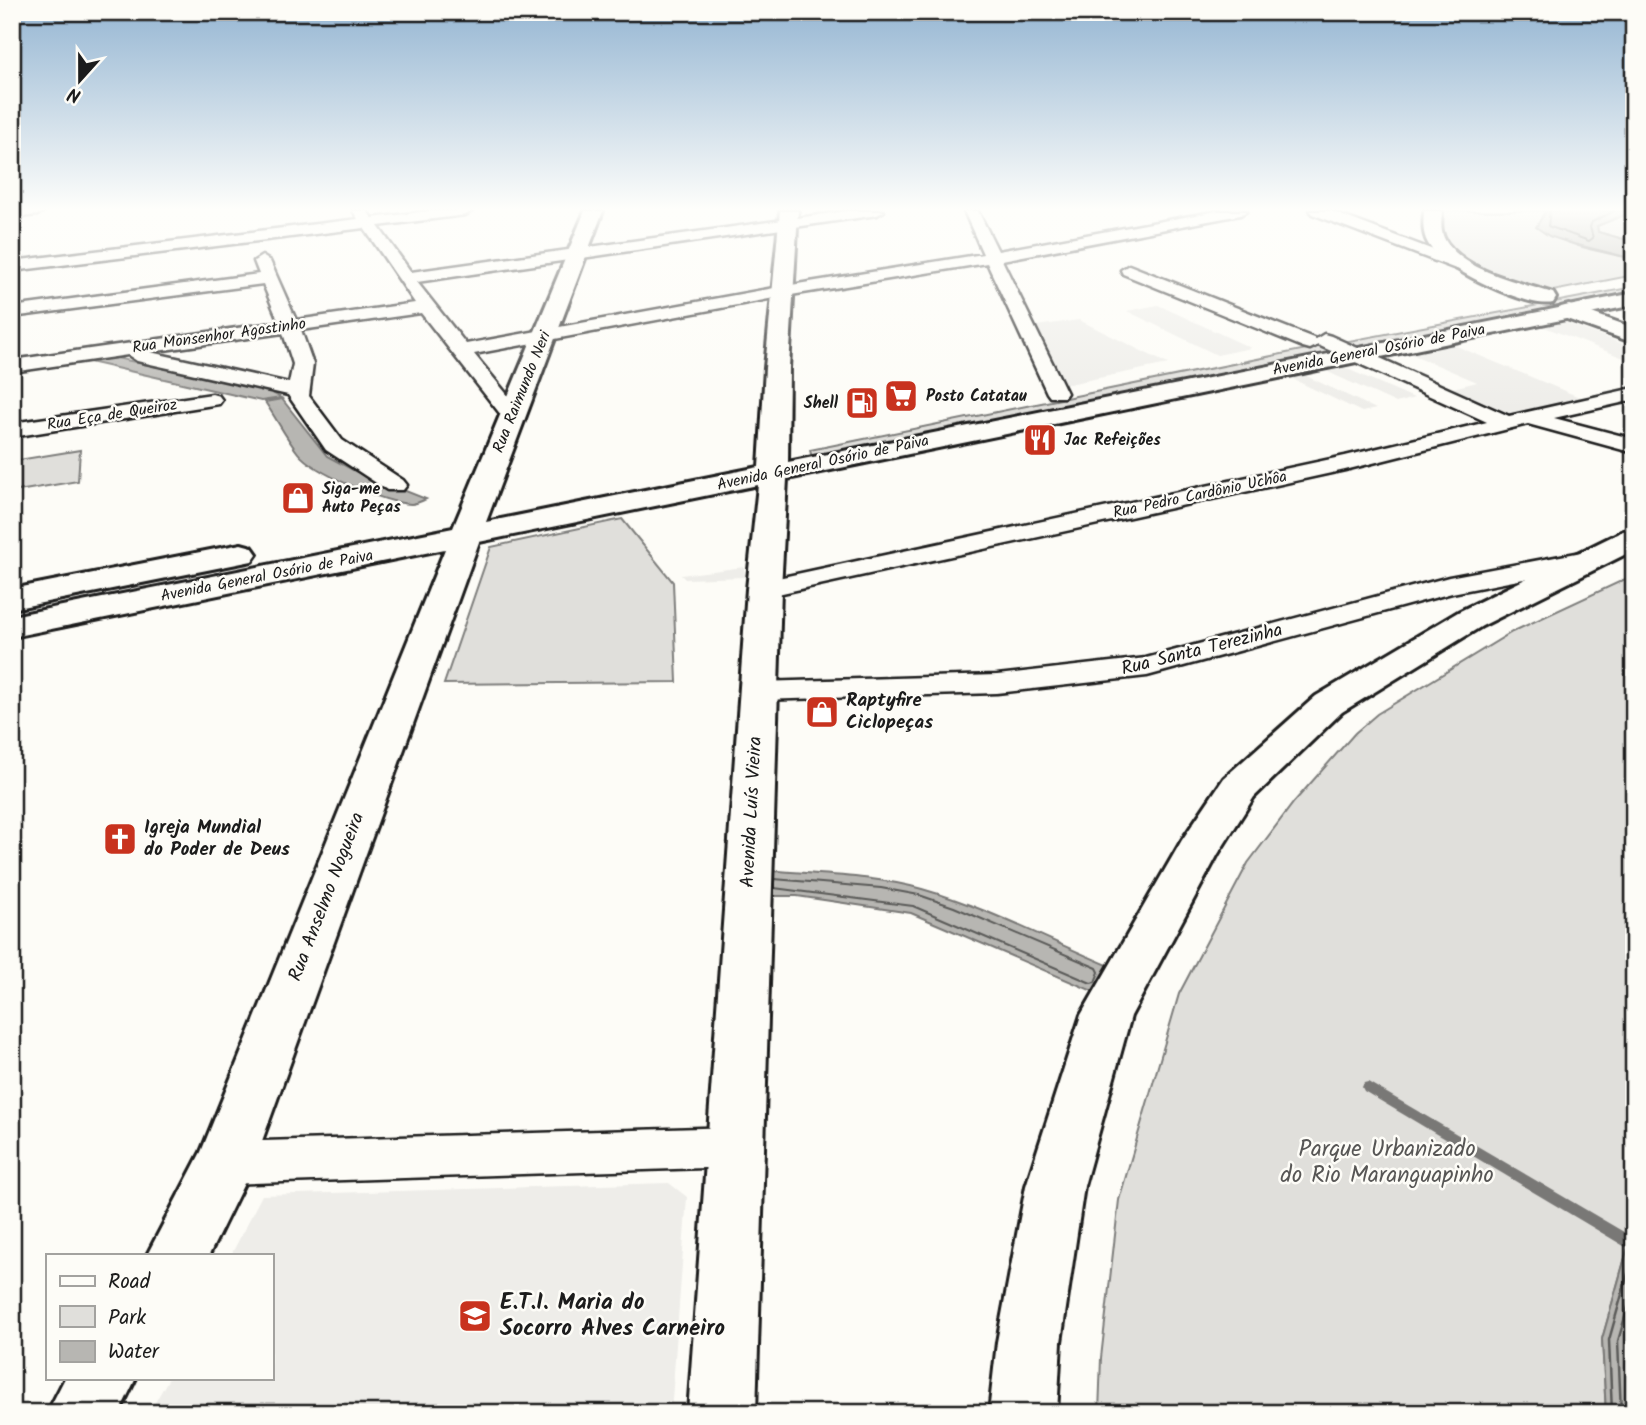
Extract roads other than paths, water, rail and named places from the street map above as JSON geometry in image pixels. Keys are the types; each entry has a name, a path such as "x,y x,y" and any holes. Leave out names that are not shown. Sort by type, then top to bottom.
{"main road":[{"name":"Rua Raimundo Neri","path":"472,522 569,278"},
{"name":"Avenida Luís Vieira","path":"722,1413 764,589 774,461 777,368 786,278"},
{"path":"1492,278 1545,298"},
{"name":"Avenida General Osório de Paiva","path":"774,461 1057,393 1634,280"},
{"name":"Avenida General Osório de Paiva","path":"12,627 472,522 774,461 1354,354 1634,299"},
{"path":"1569,312 1634,335"},
{"name":"Avenida General Osório de Paiva","path":"12,599 472,522"},
{"name":"Rua Anselmo Nogueira","path":"178,1254 225,1163 472,522"},
{"name":"Rua Santa Terezinha","path":"1587,559 1634,538"},
{"path":"1023,1413 1029,1342 1055,1186 1106,1015 1198,851 1240,788 1329,704 1470,619 1587,559"},
{"path":"80,1413 102,1380"}],"street":[{"path":"12,312 270,278 302,352 299,394 334,445 395,485"},
{"path":"411,278 407,278 426,307 513,415"},
{"path":"462,351 868,278"},
{"path":"1003,278 1057,393"},
{"path":"1149,278 1354,354 1518,421 1634,446"},
{"name":"Rua Monsenhor Agostinho","path":"12,366 426,307"},
{"path":"109,352 299,394"},
{"name":"Rua Pedro Cardônio Uchôa","path":"764,589 1345,463 1634,394"},
{"name":"Rua Eça de Queiroz","path":"12,430 212,400"},
{"name":"Rua Santa Terezinha","path":"759,691 997,684 1147,667 1449,585 1587,559"},
{"path":"225,1163 735,1147"}],"water":[{"path":"112,357 269,391 281,398 261,401 85,361"},
{"path":"282,399 327,456 355,471 426,499 411,504 385,498 351,486 306,461 265,402"},
{"path":"766,872 869,879 922,889 993,914 1110,966 1097,993 911,913 797,896 764,896"},
{"path":"1634,1226 1634,1413 1606,1413 1602,1339"}],"waterway":[{"path":"1368,1087 1634,1246"}],"place":[{"name":"Posto Catatau","path":"901,396"},
{"name":"Shell","path":"862,403"},
{"name":"Jac Refeições","path":"1040,440"},
{"name":"Siga-me Auto Peças","path":"298,498"},
{"name":"Raptyfire Ciclopeças","path":"822,712"},
{"name":"Igreja Mundial do Poder de Deus","path":"120,839"},
{"name":"E.T.I. Maria do Socorro Alves Carneiro","path":"475,1316"}],"park label":[{"name":"Parque Urbanizado do Rio Maranguapinho","path":"1387,1163"}]}
